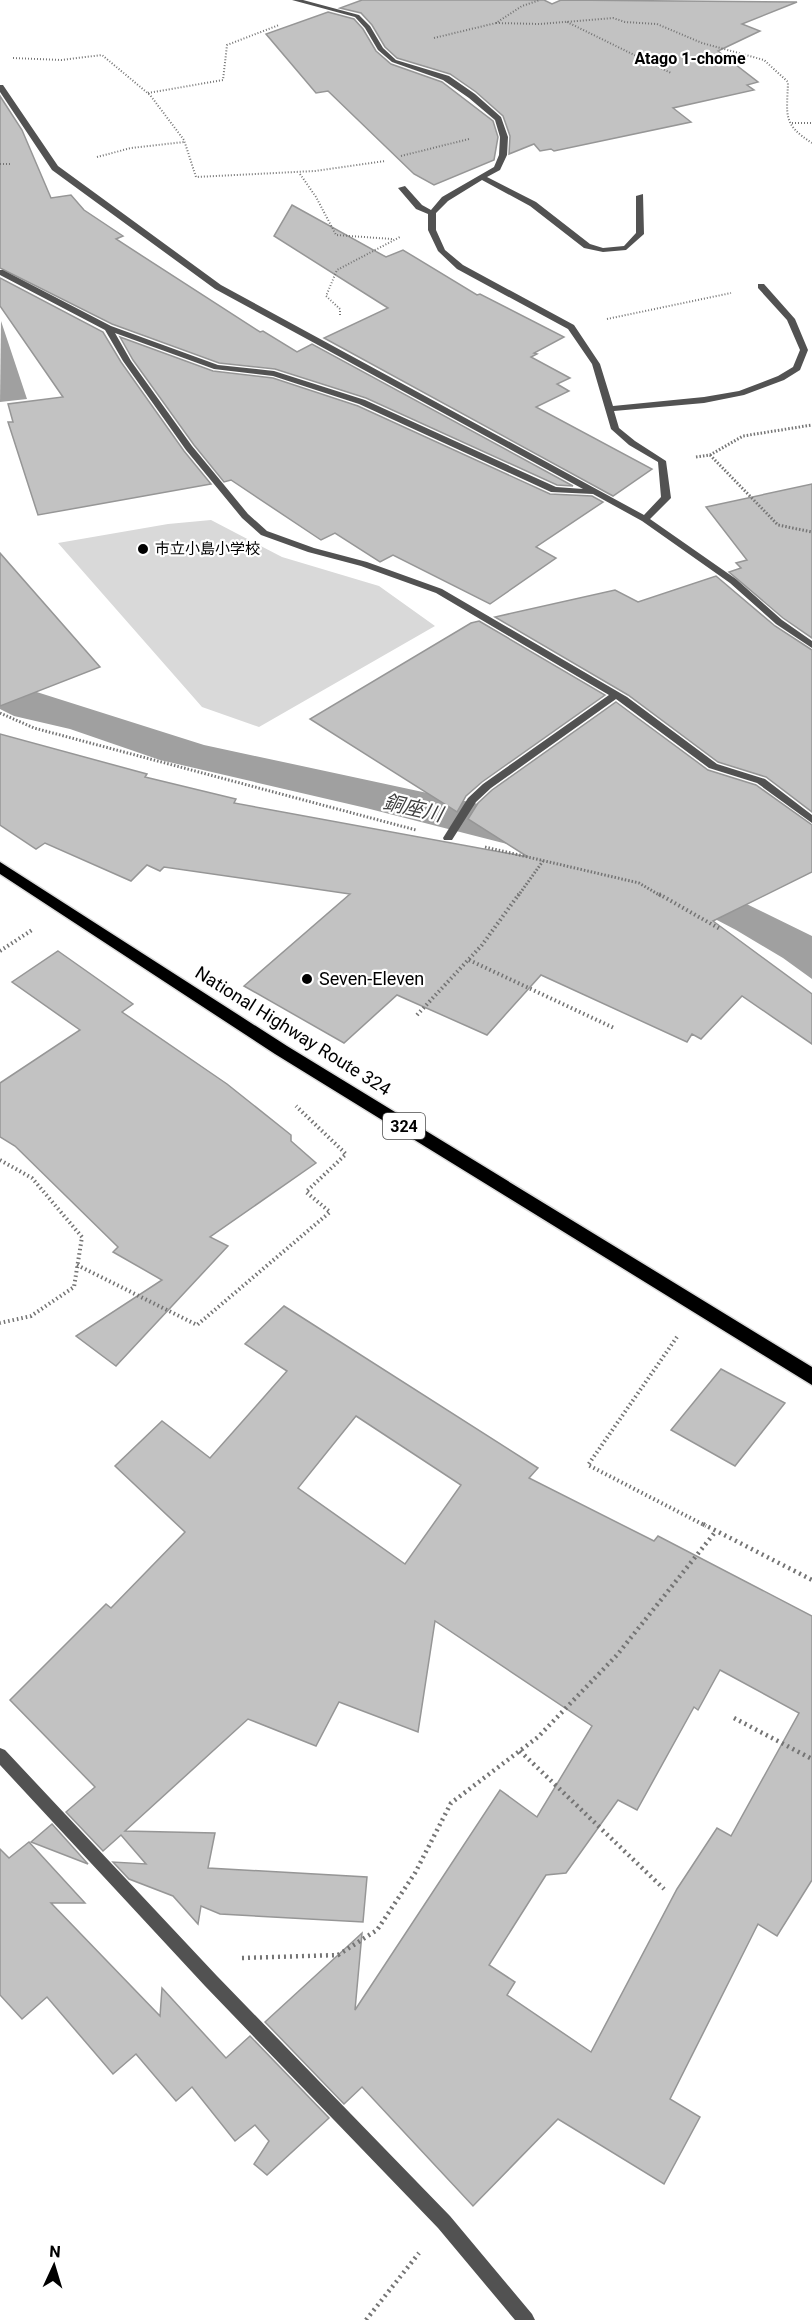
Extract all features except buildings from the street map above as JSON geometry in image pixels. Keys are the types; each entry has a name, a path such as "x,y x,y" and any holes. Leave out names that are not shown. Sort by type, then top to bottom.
{"highway":[{"name":"National Highway Route 324","path":"0,867 281,1050 812,1377"}],"street":[{"path":"295,0 357,16 368,27 380,49 394,61 446,78 498,118 504,137 503,155 497,168 445,199 432,213 432,226 442,251 459,267 571,327 596,364 615,429 632,443 662,461 666,498 645,519"},
{"path":"0,87 55,168 218,287 309,339 645,519 733,582 779,622 812,645"},
{"path":"482,177 533,204 587,246 603,250 626,248 640,234 640,196"},
{"path":"402,188 419,207 432,213"},
{"path":"0,272 108,328 216,367 274,374 362,402 554,490 596,492"},
{"path":"611,409 704,400 741,393 781,378 797,368 804,350 791,319 761,286"},
{"path":"108,328 127,361 189,448 245,516 264,533 311,550 364,564 439,591 616,695 713,766 761,781 812,820"},
{"path":"451,834 472,800 616,695"},
{"path":"0,1755 191,1959 444,2222 526,2320"}],"path":[{"path":"496,23 522,6 540,0"},
{"path":"148,93 223,80 227,45 328,9"},
{"path":"434,38 496,23 567,22 613,18 625,22 657,24 702,43 764,60 788,82 787,115 792,123 793,131 812,142"},
{"path":"567,22 672,73"},
{"path":"10,58 61,60 102,56 148,93 184,142 196,177 254,172 300,174 385,160"},
{"path":"792,123 812,123"},
{"path":"395,158 502,129"},
{"path":"55,168 131,148 184,142"},
{"path":"300,174 316,197 336,235 394,240"},
{"path":"309,339 340,319 340,309 326,296 337,270 394,240 432,226"},
{"path":"571,327 761,286"},
{"path":"662,461 710,455 743,436 812,425"},
{"path":"710,455 778,525 812,532"},
{"path":"0,713 34,728 451,834 543,861 639,883 720,929"},
{"path":"417,1015 482,945 543,861"},
{"path":"469,960 615,1028"},
{"path":"77,1265 197,1325 330,1212 306,1192 346,1154 296,1106 286,1100"},
{"path":"0,1161 32,1178 82,1237 74,1287 31,1316 0,1323"},
{"path":"698,1307 588,1465 812,1580"},
{"path":"191,1959 338,1955 377,1930 415,1873 451,1803 538,1737 617,1655 716,1531"},
{"path":"734,1718 812,1758"},
{"path":"520,1750 664,1889"},
{"path":"366,2320 444,2222"}],"shaded area":[{"path":"211,520 282,557 379,586 435,626 259,727 202,707 58,543 168,524"}],"water":[{"path":"1,321 27,399 0,402"},
{"name":"銅座川","path":"0,668 24,688 204,745 591,828 812,936 812,979 783,958 736,930 633,876 366,808 160,760 70,729 14,716 0,709"}],"place":[{"name":"市立小島小学校","path":"143,549"},
{"name":"Seven-Eleven","path":"307,979"}],"district":[{"name":"Atago 1-chome","path":"690,58"}]}
